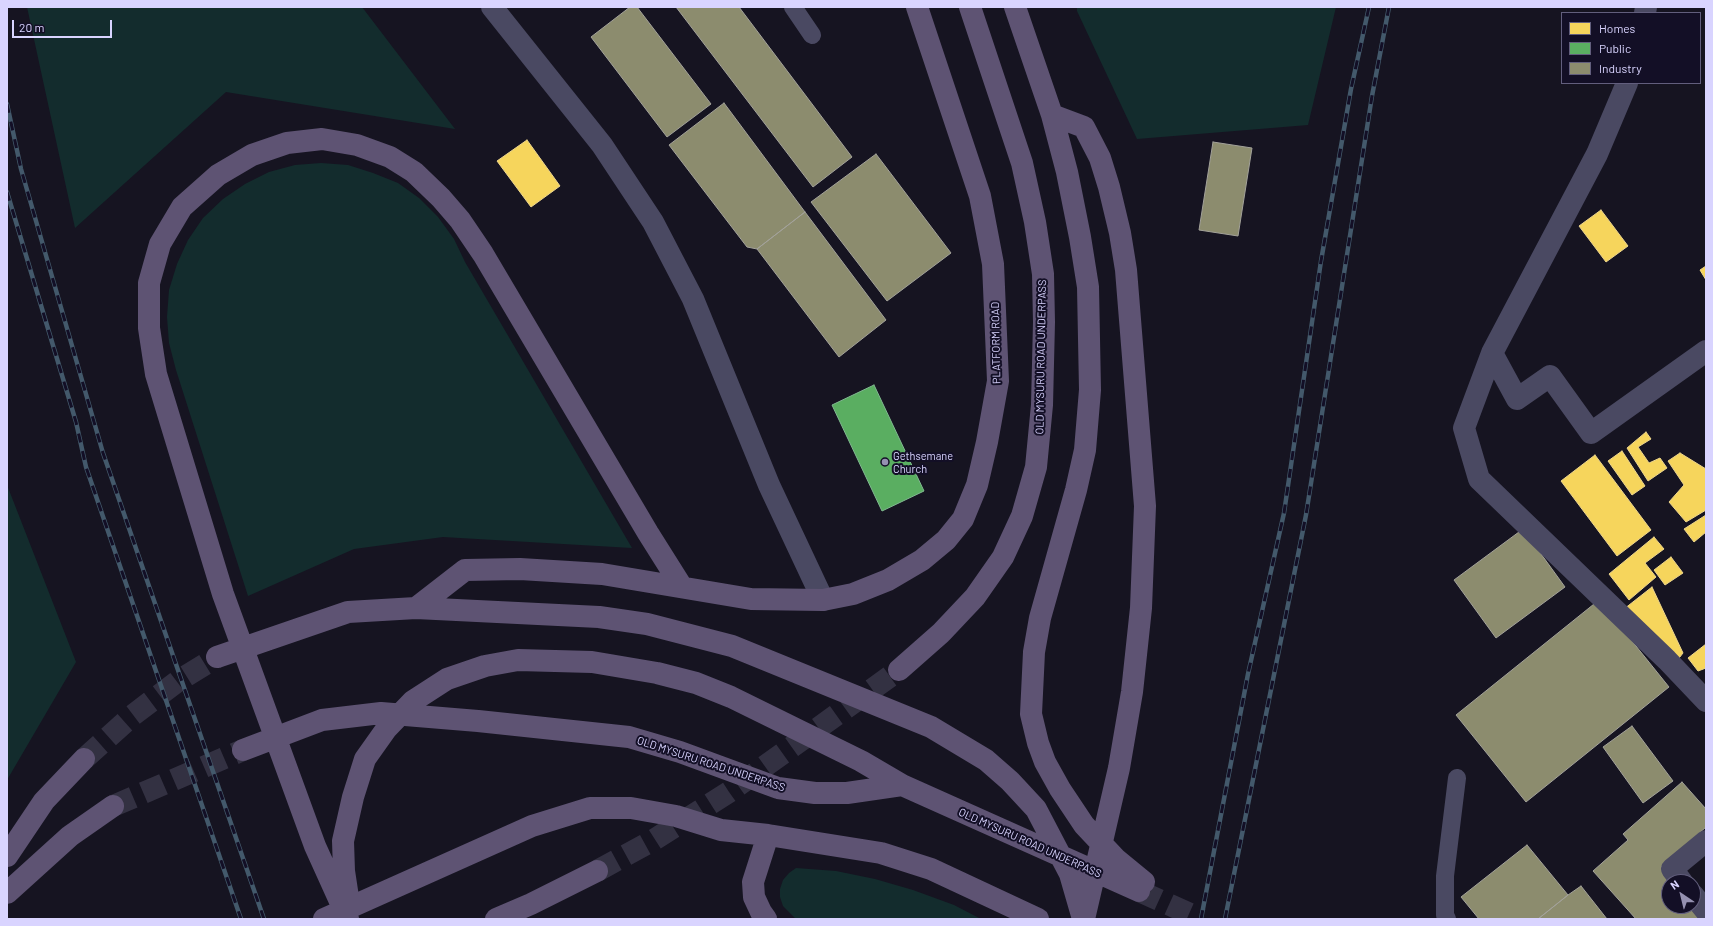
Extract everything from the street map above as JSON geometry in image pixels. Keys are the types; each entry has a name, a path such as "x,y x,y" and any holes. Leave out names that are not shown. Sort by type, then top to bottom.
{"main road":[{"name":"PLATFORM ROAD","path":"416,608 465,570 520,569 602,574 751,599 823,600 853,594 888,580 922,560 946,540 963,519 977,486 998,382 993,264 980,196 917,7"},
{"name":"OLD MYSURU ROAD UNDERPASS","path":"898,670 941,633 975,597 1003,557 1022,516 1036,467 1042,405 1044,322 1043,274 1035,222 1022,163 970,7"},
{"path":"1015,7 1052,115 1084,126 1100,158 1120,233 1126,270 1145,506 1141,608 1132,692 1119,768 1084,919"},
{"name":"OLD MYSURU ROAD UNDERPASS","path":"243,750 322,720 380,713 478,721 629,737 680,752 778,788 815,793 847,793 902,785 1141,887 1084,825 1064,795 1045,762 1038,743 1031,714 1034,652 1040,618 1076,490 1085,450 1090,390 1088,287 1067,172 1052,115"},
{"path":"348,919 314,846 223,594 156,374 149,328 149,283 160,244 182,207 218,175 252,155 287,143 322,139 357,145 390,157 414,172 441,198 460,220 483,254 682,587"},
{"path":"218,657 348,612 416,608 599,617 647,624 732,646 931,727 986,760 1010,781 1036,809 1070,874 1084,919"},
{"path":"352,919 344,871 343,841 353,797 366,759 387,728 413,701 447,679 485,666 518,660 592,662 657,673 696,683 731,697 861,761 902,785"},
{"path":"7,856 44,801 84,759"},
{"path":"7,893 70,836 113,806"},
{"path":"324,919 532,826 590,808 630,808 676,816 721,830 768,835 882,853 931,869 1038,919"},
{"path":"766,919 754,897 753,882 768,835"},
{"path":"496,919 531,904 597,871"}],"street":[{"path":"492,7 602,145 653,222 693,299 769,485 823,600"},
{"path":"1627,84 1597,154 1492,353 1464,428 1479,479 1666,660 1706,701"},
{"path":"1492,353 1517,399 1550,376 1591,433 1706,351"},
{"path":"1676,874 1672,869 1706,841"}],"lane":[{"path":"793,7 812,35"},
{"path":"1447,919 1445,916 1445,876 1457,778"}],"green space":[{"path":"27,7 362,7 455,129 226,92 75,228"},
{"path":"1077,7 1336,7 1308,125 1137,139 1077,11"},
{"path":"321,163 348,165 398,183 419,198 438,217 454,239 465,262 632,548 443,537 354,549 248,596 176,370 169,343 167,317 169,290 177,264 188,240 203,218 223,199 245,184 269,172 295,165"},
{"path":"7,485 76,662 7,780"},
{"path":"796,868 836,871 875,879 913,890 954,905 981,919 796,919 783,906 780,897 780,889 783,880"}],"building: Homes":[{"path":"527,140 560,186 531,207 497,161"},
{"path":"1601,210 1628,246 1606,262 1579,226"},
{"path":"1706,266 1706,280 1700,270"},
{"path":"1646,432 1651,439 1638,447 1649,463 1660,458 1667,468 1648,481 1627,448"},
{"path":"1622,451 1645,486 1632,495 1608,461"},
{"path":"1680,453 1706,469 1706,510 1686,522 1669,502 1684,485 1668,461"},
{"path":"1595,455 1651,530 1617,556 1561,481"},
{"path":"1706,515 1706,532 1694,542 1684,529"},
{"path":"1654,537 1664,549 1645,563 1656,577 1629,600 1609,574"},
{"path":"1671,557 1683,573 1665,585 1654,570"},
{"path":"1652,587 1683,653 1676,662 1624,609"},
{"path":"1706,644 1706,668 1698,671 1688,658"}],"building: Public":[{"path":"874,385 924,491 882,511 832,405"}],"building: Industry":[{"path":"630,7 637,7 711,104 667,137 591,37"},
{"path":"676,7 739,7 852,157 813,187"},
{"path":"724,103 805,212 757,249 747,247 669,145"},
{"path":"1213,142 1252,148 1238,236 1199,230"},
{"path":"876,154 951,253 887,301 811,202"},
{"path":"805,212 886,320 839,357 757,249"},
{"path":"1523,529 1565,587 1496,638 1454,580"},
{"path":"1599,600 1669,687 1526,802 1456,715"},
{"path":"1632,726 1673,781 1643,803 1603,747"},
{"path":"1682,782 1706,809 1706,827 1661,867 1667,874 1661,874 1661,914 1701,914 1706,919 1636,919 1593,871 1628,840 1623,834"},
{"path":"1527,845 1568,895 1538,919 1479,919 1461,897"},
{"path":"1581,886 1607,919 1538,919 1568,895"}],"tunnel":[{"path":"84,759 133,715 178,681 217,657"},
{"path":"597,871 652,841 729,792 899,670"},
{"path":"113,806 243,750"},
{"path":"1139,891 1201,919"}],"railway":[{"path":"1201,919 1248,674 1284,513 1321,261 1351,89 1369,7"},
{"path":"1225,919 1306,515 1372,96 1389,7"},
{"path":"7,104 21,169 103,453 264,919"},
{"path":"7,192 76,422 86,467 241,919"}],"place":[{"name":"Gethsemane Church","path":"885,462"}]}
